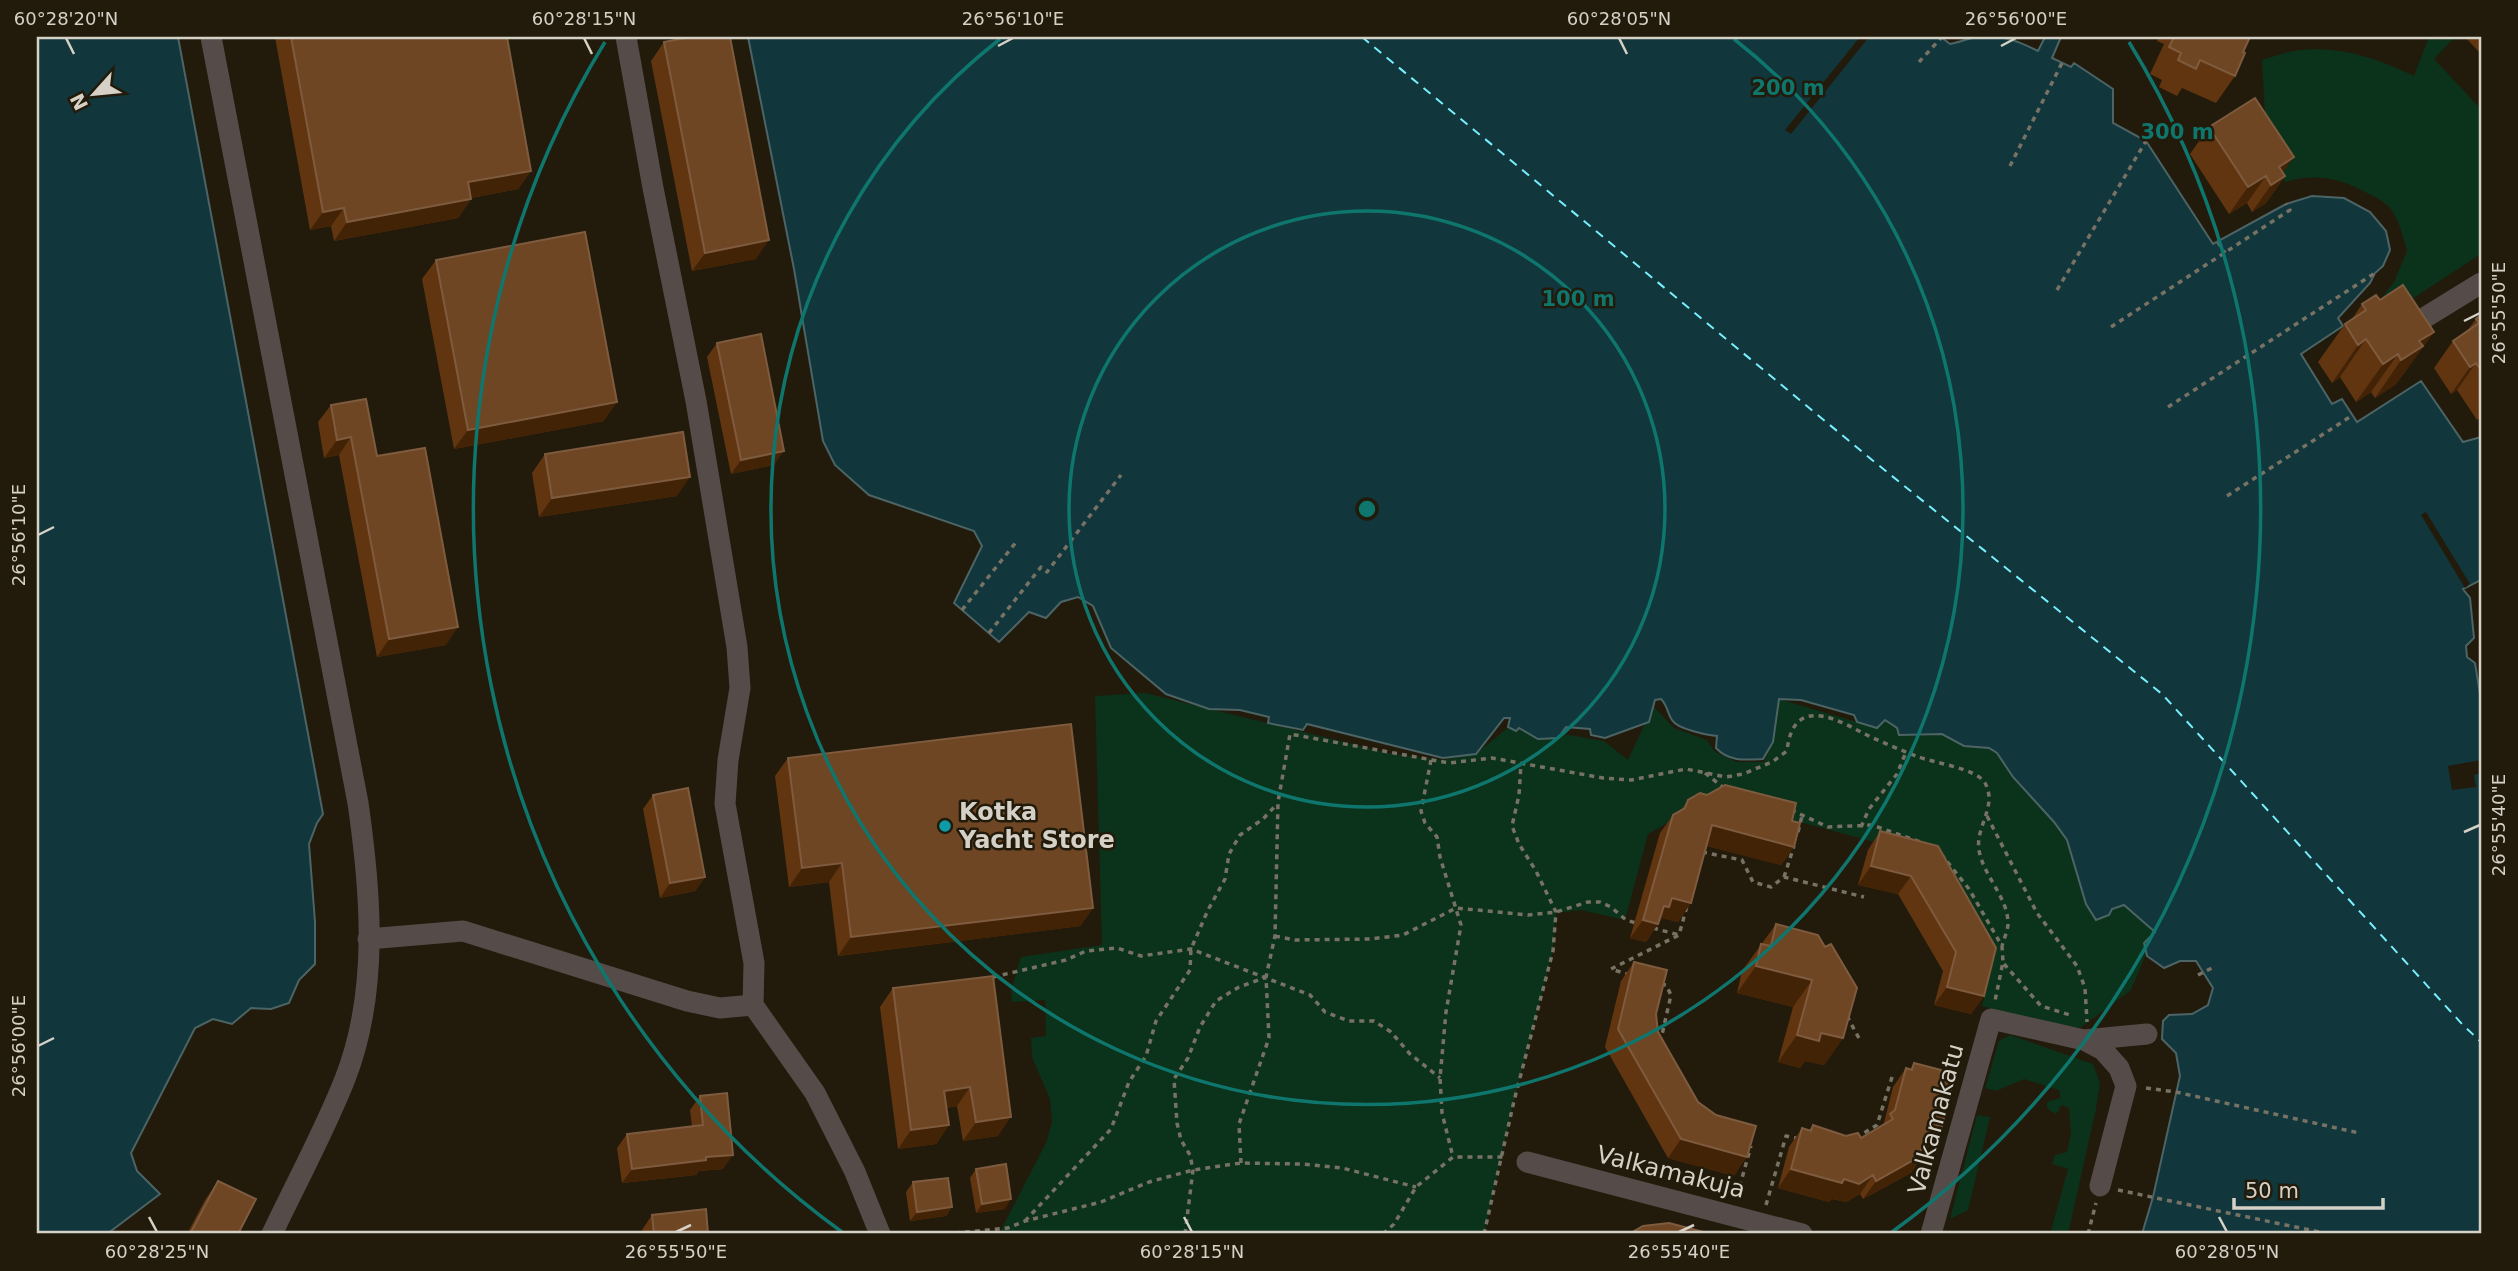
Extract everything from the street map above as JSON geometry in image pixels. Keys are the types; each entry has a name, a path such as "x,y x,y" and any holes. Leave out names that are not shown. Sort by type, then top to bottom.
{"street":[{"path":"211,37 359,803 367,864 366,994 345,1078 272,1234"},
{"path":"625,37 696,401 737,647 740,688 728,760 725,804 754,963 753,1006 815,1093 855,1172 880,1234"},
{"path":"2416,323 2481,283"},
{"path":"368,939 463,931 687,1002 720,1008 753,1006"},
{"path":"1991,1019 2084,1040 2103,1050 2119,1068 2126,1086 2100,1186"},
{"name":"Valkamakatu","path":"1931,1234 1991,1019"},
{"path":"2084,1040 2147,1034"},
{"name":"Valkamakuja","path":"1527,1162 1802,1234"}],"path":[{"path":"1919,62 1941,38"},
{"path":"2010,166 2062,63"},
{"path":"2057,290 2146,141"},
{"path":"2111,327 2290,210 2286,204"},
{"path":"2218,242 2225,253"},
{"path":"2168,407 2375,273"},
{"path":"2227,496 2353,415"},
{"path":"989,633 1041,567 1047,572 1121,475"},
{"path":"962,610 1017,541"},
{"path":"1241,1163 1240,1124 1269,1038 1266,977 1275,936 1278,802 1290,734 1449,763 1492,758 1631,780 1686,769 1726,777 1743,774 1772,762 1787,751 1788,736 1796,722 1808,716 1824,715 1845,722 1906,752 1969,771 1984,780 1990,797 1987,816 1978,841 1980,853 2003,904 2008,924 1991,1019"},
{"path":"1861,827 1868,809 1897,774 1906,752"},
{"path":"1432,760 1421,811 1425,822 1437,837 1440,858 1461,925 1446,1012 1440,1078 1442,1114 1453,1157"},
{"path":"1484,1234 1514,1101 1553,951 1556,912 1512,826 1519,795 1521,764"},
{"path":"1703,772 1725,789"},
{"path":"1025,1221 1111,1129 1129,1082 1146,1056 1156,1021 1189,970 1191,949 1225,879 1229,854 1240,835 1263,819 1278,802"},
{"path":"1781,807 1828,827 1861,827 1872,824 1934,847 1951,864 1969,889 2003,946"},
{"path":"1699,863 1702,851 1742,860 1753,883 1771,887 1784,877 1802,815"},
{"path":"1987,816 2037,913 2077,966 2085,988 2087,1024 2064,1012 2041,1006 2003,962"},
{"path":"1784,877 1864,897"},
{"path":"1633,976 1611,969 1679,935 1689,899"},
{"path":"1275,936 1295,940 1327,940 1403,935 1456,908 1528,915 1556,912 1588,902 1600,902 1611,907 1626,920 1639,924"},
{"path":"1652,928 1679,935"},
{"path":"993,977 1066,960 1086,951 1117,948 1141,956 1191,949 1310,995 1325,1012 1349,1021 1374,1021 1391,1031 1410,1054 1440,1078"},
{"path":"2198,975 2214,967"},
{"path":"1185,1234 1193,1170 1177,1123 1174,1079 1188,1058 1200,1027 1216,1001 1239,987 1266,977"},
{"path":"1656,982 1667,985 1671,995 1660,1043"},
{"path":"1841,1006 1861,1042"},
{"path":"1847,1143 1877,1125 1893,1074"},
{"path":"2126,1086 2176,1092 2359,1133"},
{"path":"1761,1223 1786,1136 1812,1142"},
{"path":"1732,1215 1752,1142"},
{"path":"1382,1234 1394,1224 1416,1187 1453,1157 1503,1157 1527,1162"},
{"path":"945,1234 1008,1228 1025,1221 1101,1202 1149,1182 1193,1170 1241,1163 1342,1168 1416,1187"},
{"path":"2088,1234 2100,1186 2329,1234"}],"green space":[{"path":"2429,37 2455,37 2434,59 2481,109 2481,254 2392,312 2381,299 2394,282 2407,251 2395,216 2379,199 2338,181 2307,178 2285,182 2267,153 2262,60 2294,51 2325,49 2371,58 2414,76"},
{"path":"1145,693 1393,754 1443,760 1476,754 1511,725 1604,741 1628,760 1653,706 1674,728 1707,740 1715,752 1737,762 1764,762 1773,742 1779,699 1877,728 1885,720 1897,728 1899,735 1942,734 1964,746 1989,748 1997,753 2013,777 2067,840 2086,904 2112,909 2124,905 2155,932 2131,990 2080,1028 2043,1022 1982,1006 1991,969 1926,856 1711,798 1648,834 1625,920 1581,910 1556,913 1553,951 1514,1101 1484,1234 999,1234 1046,1143 1052,1122 1050,1099 1032,1057 1031,1038 1046,1036 1045,1000 1012,1002 1011,991 1021,957 1102,945 1095,696"},
{"path":"2010,1035 2093,1064 2100,1083 2068,1234 2050,1234 2068,1169 2052,1164 2055,1155 2067,1152 2071,1133 2069,1108 2062,1105 2056,1114 2046,1105 2049,1101 2061,1098 2059,1090 2024,1079 1996,1091 1985,1088 1999,1041"},
{"path":"1977,1115 1990,1117 1968,1210 1950,1219"}],"water":[{"path":"1986,36 2009,39 2038,51 2045,37 2061,37 2052,58 2071,67 2074,63 2113,89 2113,123 2146,141 2213,244 2286,204 2312,196 2344,198 2370,212 2386,231 2390,250 2383,266 2338,318 2343,326 2301,354 2332,404 2342,399 2357,422 2421,381 2463,442 2481,437 2481,580 2463,589 2470,598 2474,638 2466,646 2467,657 2475,663 2481,700 2481,1234 2142,1234 2180,1076 2176,1053 2162,1039 2163,1021 2169,1015 2192,1014 2208,1005 2213,988 2196,961 2180,961 2164,968 2147,956 2144,943 2155,932 2124,905 2112,909 2109,915 2096,920 2086,904 2067,840 2013,777 1997,753 1989,748 1964,746 1942,734 1899,735 1897,728 1885,720 1877,728 1857,722 1854,715 1801,700 1779,699 1773,742 1763,759 1738,759 1726,756 1716,748 1717,736 1693,731 1675,723 1661,699 1655,700 1649,722 1605,738 1591,735 1590,729 1566,727 1558,738 1538,739 1519,728 1516,731 1508,727 1510,718 1504,718 1476,754 1443,758 1307,724 1303,730 1268,723 1269,717 1240,710 1209,709 1166,694 1111,648 1093,606 1078,597 1061,602 1046,618 1029,612 999,642 954,603 982,546 974,531 869,495 835,465 823,441 794,269 748,37 1941,37 1950,44"},
{"path":"37,37 178,37 323,814 309,844 315,964 299,980 289,1003 271,1009 251,1008 232,1024 213,1019 195,1028 131,1153 137,1171 160,1194 107,1234 37,1234"}],"pier":[{"path":"1860,37 1869,37 1791,134 1785,130"},
{"path":"2426,512 2470,584 2465,588 2421,515"},
{"path":"2481,760 2481,773 2474,775 2476,787 2452,790 2448,766"}],"building":[{"path":"291,37 507,37 531,171 468,182 471,199 347,222 344,208 323,212"},
{"path":"691,37 730,37 769,240 705,253 664,42"},
{"path":"2174,37 2250,37 2235,76 2200,60 2196,69 2178,60 2181,53 2169,47"},
{"path":"2255,98 2294,157 2279,167 2285,176 2271,185 2266,176 2248,187 2209,127"},
{"path":"585,232 617,402 468,430 436,260"},
{"path":"2403,285 2434,332 2419,341 2423,346 2401,360 2398,354 2383,364 2366,339 2358,345 2345,324 2366,310 2362,304 2376,295 2380,300"},
{"path":"2481,315 2481,370 2476,363 2470,367 2453,341 2479,323 2476,319"},
{"path":"761,334 784,451 741,460 717,343"},
{"path":"366,399 377,456 425,448 458,627 389,639 351,437 337,440 331,405"},
{"path":"683,432 690,477 552,498 545,454"},
{"name":"Kotka Yacht Store","path":"1071,724 1093,908 851,937 842,863 802,868 788,758"},
{"path":"1725,785 1796,803 1792,821 1800,823 1794,847 1712,825 1691,903 1672,898 1669,907 1664,906 1658,924 1643,920 1673,815 1685,808 1688,800 1700,793 1707,795"},
{"path":"688,788 705,877 670,883 653,795"},
{"path":"1880,831 1938,846 1996,948 1984,996 1947,987 1956,952 1911,876 1871,866"},
{"path":"1776,924 1818,935 1825,947 1831,944 1857,988 1843,1038 1821,1033 1819,1041 1797,1035 1812,980 1756,966 1761,944 1771,946"},
{"path":"1634,962 1667,970 1656,1014 1658,1032 1698,1102 1716,1115 1756,1126 1747,1157 1681,1139 1618,1029"},
{"path":"993,976 1011,1117 976,1122 970,1087 944,1091 949,1125 911,1130 893,988"},
{"path":"1914,1063 1941,1070 1940,1077 1953,1081 1942,1126 1938,1124 1933,1140 1921,1148 1924,1154 1876,1181 1873,1175 1859,1184 1844,1179 1842,1183 1791,1169 1802,1128 1811,1131 1813,1125 1846,1136 1858,1133 1861,1138 1893,1119 1890,1114 1895,1110 1906,1068 1912,1070"},
{"path":"727,1093 733,1155 632,1169 627,1134 703,1125 700,1096"},
{"path":"1006,1164 1011,1199 982,1204 976,1169"},
{"path":"948,1178 952,1207 917,1212 913,1182"},
{"path":"218,1181 256,1199 238,1234 190,1234"},
{"path":"706,1209 708,1234 654,1234 652,1215"},
{"path":"1669,1223 1711,1234 1629,1234 1643,1226"}],"ferry route":[{"path":"1362,37 1866,455 2162,694 2481,1042"}],"place":[{"name":"Kotka Yacht Store","path":"945,826"}]}
